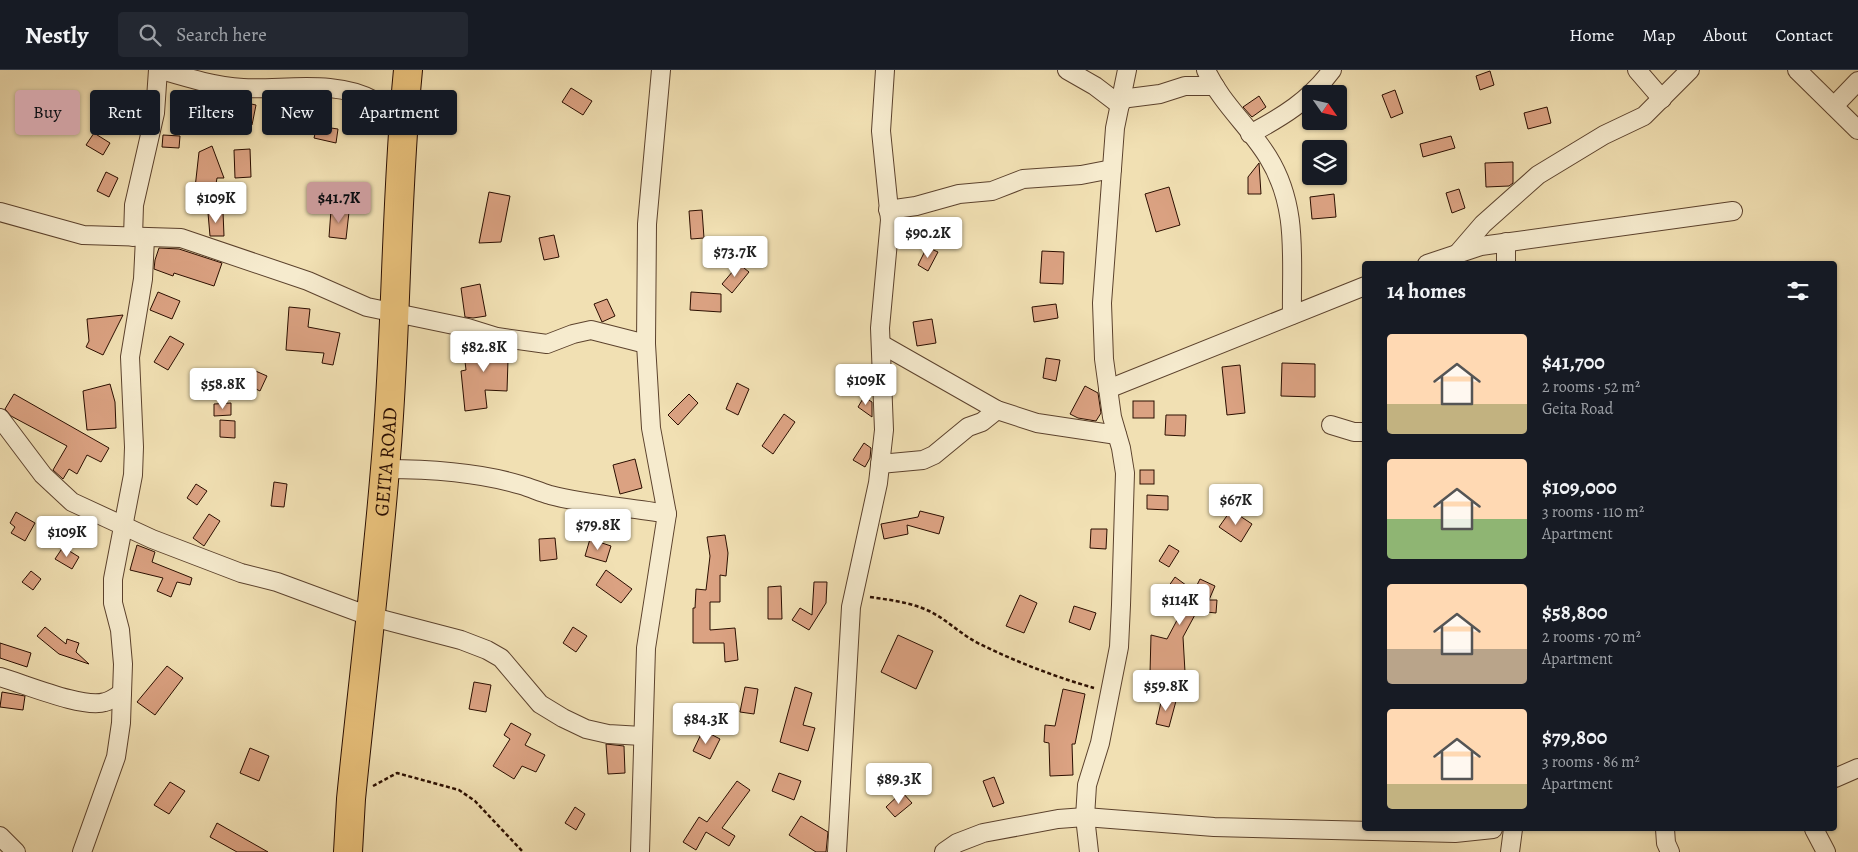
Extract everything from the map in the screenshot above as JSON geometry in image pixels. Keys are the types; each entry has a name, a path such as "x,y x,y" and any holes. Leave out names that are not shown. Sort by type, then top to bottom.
{"highway":[{"name":"GEITA ROAD","path":"406,90 408,70"},
{"name":"GEITA ROAD","path":"348,852 351,799 385,469 395,314 402,135"}],"street":[{"path":"82,852 116,757 121,723 123,664 120,630 113,603 112,579 133,475 134,447 130,357 143,279 134,205 154,113 159,70 204,83 241,88 303,87 342,92"},
{"path":"640,852 646,648 667,514 652,428 646,344 647,224 661,70"},
{"path":"1067,70 1120,102 1160,94 1185,86 1215,86"},
{"path":"1090,852 1085,818 1087,784 1100,743 1119,647 1125,473 1112,417 1108,389 1104,359 1102,302 1112,169 1120,102 1127,70"},
{"path":"1206,70 1215,86 1268,156 1283,188 1293,232 1292,315"},
{"path":"1250,134 1298,105 1322,84 1332,70"},
{"path":"1636,70 1662,99"},
{"path":"1457,254 1483,224 1538,175 1604,134 1644,116 1690,70"},
{"path":"1796,70 1858,130"},
{"path":"837,852 851,607 880,464 884,430 881,344 890,220 881,131 884,71"},
{"path":"1834,106 1858,81"},
{"path":"888,210 916,206 959,194 992,191 1023,179 1081,175 1112,169"},
{"path":"1436,261 1481,246 1733,211"},
{"path":"0,212 83,235 181,238 308,282 367,307 522,341 547,344 573,334 591,330 646,344"},
{"path":"1506,242 1506,261"},
{"path":"1108,389 1362,287"},
{"path":"881,344 997,410 1037,423 1117,435"},
{"path":"880,464 923,460 934,455 968,427 982,422 997,410"},
{"path":"0,418 43,476 72,502 124,527 234,570 277,582 369,616 461,640 487,650 501,658 540,704 563,718 586,729 608,734 642,736"},
{"path":"1331,425 1354,432 1362,432"},
{"path":"385,469 420,469 491,478 588,503 667,514"},
{"path":"0,677 94,704 106,702 122,693"},
{"path":"1837,777 1858,768"},
{"path":"944,852 957,842 983,833 1058,819 1085,818 1214,827 1362,831"},
{"path":"1375,831 1455,833 1474,831"},
{"path":"1510,852 1514,831"},
{"path":"1665,831 1666,843 1670,852"},
{"path":"1815,831 1826,852"},
{"path":"0,836 16,852"}],"path":[{"path":"854,594 903,602 924,609 982,646 1047,673 1110,693"},
{"path":"351,799 397,774 443,784 459,790 475,801 523,852"}],"building":[{"path":"1490,71 1494,85 1480,90 1476,76"},
{"path":"571,88 592,101 583,115 562,102"},
{"path":"1395,90 1403,113 1391,118 1382,95"},
{"path":"1259,96 1266,107 1252,117 1243,107"},
{"path":"252,104 256,105 252,125"},
{"path":"1547,107 1551,123 1528,129 1524,113"},
{"path":"332,128 338,129 336,143 314,138 315,135 332,135"},
{"path":"93,135 97,135 110,143 103,155 86,145"},
{"path":"163,135 180,136 179,148 162,147"},
{"path":"1451,136 1455,148 1423,157 1420,144"},
{"path":"212,146 224,178 217,178 215,190 195,188 199,152"},
{"path":"250,149 251,177 235,178 234,150"},
{"path":"1513,162 1513,183 1509,186 1486,187 1485,163"},
{"path":"1259,163 1261,194 1248,194 1248,177"},
{"path":"106,172 118,178 109,197 97,191"},
{"path":"1169,187 1180,225 1156,232 1145,194"},
{"path":"1459,189 1465,208 1452,213 1446,193"},
{"path":"489,192 510,196 501,242 479,243"},
{"path":"1334,194 1336,217 1312,219 1310,197"},
{"path":"331,210 349,212 346,239 329,237"},
{"path":"702,210 704,238 691,239 689,211"},
{"path":"223,212 224,236 210,236 208,213"},
{"path":"554,235 559,257 544,260 539,238"},
{"path":"927,247 938,252 928,271 918,265"},
{"path":"159,248 179,249 222,263 214,286 174,273 173,276 154,269"},
{"path":"1042,251 1064,252 1063,284 1040,283"},
{"path":"739,264 749,272 732,293 722,284"},
{"path":"480,284 486,316 465,317 461,288"},
{"path":"158,292 180,301 172,319 150,310"},
{"path":"691,292 721,294 721,312 690,310"},
{"path":"607,299 615,316 602,322 594,304"},
{"path":"1056,304 1058,318 1034,322 1032,307"},
{"path":"289,307 310,309 308,327 340,333 333,365 322,363 324,353 286,350"},
{"path":"123,315 103,355 86,347 89,341 87,319"},
{"path":"932,319 936,343 917,346 913,322"},
{"path":"170,336 184,344 168,370 154,362"},
{"path":"476,342 511,350 512,360 508,360 507,391 485,390 487,408 465,411 461,371 466,370 463,344"},
{"path":"1046,358 1060,360 1056,381 1043,378"},
{"path":"1282,363 1315,364 1315,397 1281,396"},
{"path":"1240,365 1245,413 1227,415 1222,367"},
{"path":"251,369 267,376 260,391 246,384"},
{"path":"737,383 749,389 738,415 726,409"},
{"path":"110,384 115,402 116,428 87,430 83,391"},
{"path":"1085,386 1098,393 1101,413 1096,421 1078,418 1070,414"},
{"path":"14,394 109,448 101,462 87,455 77,474 69,469 63,479 53,470 67,446 11,416 5,409"},
{"path":"689,394 698,403 678,425 668,415"},
{"path":"864,397 872,402 872,417 858,407"},
{"path":"1133,401 1154,401 1154,418 1133,418"},
{"path":"231,403 231,415 214,416 214,404"},
{"path":"784,414 795,422 773,454 762,446"},
{"path":"1166,415 1186,415 1185,436 1165,435"},
{"path":"220,420 235,421 235,438 220,437"},
{"path":"864,443 871,448 870,458 865,467 853,460"},
{"path":"635,459 642,488 620,494 613,465"},
{"path":"1140,470 1154,470 1154,484 1140,484"},
{"path":"274,482 287,484 284,507 271,506"},
{"path":"196,484 207,491 197,505 187,498"},
{"path":"1147,495 1168,496 1168,510 1147,509"},
{"path":"1231,510 1252,524 1241,542 1219,527"},
{"path":"920,511 944,517 939,534 907,525 908,534 884,539 881,524 918,517"},
{"path":"16,512 35,523 25,541 11,533 15,527 10,523"},
{"path":"209,514 220,521 204,546 193,538"},
{"path":"1091,529 1107,529 1106,549 1090,548"},
{"path":"725,535 728,553 726,576 720,575 720,602 710,602 710,630 735,628 738,660 725,662 724,643 693,643 693,608 695,608 696,589 706,590 710,556 707,537"},
{"path":"555,538 557,559 540,561 539,539"},
{"path":"590,539 611,546 606,562 585,556"},
{"path":"137,545 155,552 152,562 192,578 190,585 177,582 171,597 157,591 163,578 130,570"},
{"path":"1169,545 1179,551 1169,567 1159,561"},
{"path":"63,547 79,557 72,569 55,559"},
{"path":"606,570 632,589 621,603 596,585"},
{"path":"31,571 41,579 33,590 22,582"},
{"path":"1175,577 1194,591 1200,579 1215,586 1209,600 1217,600 1216,613 1197,611 1183,637 1185,672 1150,673 1151,635 1167,639 1184,607 1164,593"},
{"path":"814,582 827,582 826,603 809,630 792,620 800,608 812,615"},
{"path":"781,586 782,619 768,619 768,587"},
{"path":"1020,595 1037,603 1024,633 1006,626"},
{"path":"1074,606 1096,613 1090,630 1069,622"},
{"path":"45,627 66,644 67,639 79,643 76,652 89,664 59,654 37,636"},
{"path":"573,627 587,636 576,652 563,643"},
{"path":"898,635 933,651 916,689 881,672"},
{"path":"0,643 31,653 27,667 0,658"},
{"path":"167,666 183,678 155,715 137,702"},
{"path":"474,682 491,685 486,712 469,709"},
{"path":"745,687 758,689 754,714 740,712"},
{"path":"795,687 812,693 803,725 815,728 808,751 780,742"},
{"path":"1063,689 1085,694 1075,744 1072,744 1073,775 1050,776 1049,743 1044,742 1045,725 1055,726"},
{"path":"2,692 25,696 23,710 0,707"},
{"path":"1162,698 1176,701 1169,727 1156,724"},
{"path":"511,723 531,734 525,745 545,755 536,772 522,766 514,779 493,766 510,739 504,735"},
{"path":"703,730 720,739 710,759 693,751"},
{"path":"606,744 624,746 625,773 608,774"},
{"path":"250,748 269,756 259,781 240,773"},
{"path":"779,773 801,781 794,800 772,791"},
{"path":"994,777 1004,803 993,807 983,781"},
{"path":"737,781 750,790 722,828 735,836 729,846 706,832 696,850 683,842 699,817 707,822"},
{"path":"170,782 185,791 169,814 154,805"},
{"path":"902,792 912,803 895,817 886,807"},
{"path":"575,807 585,814 576,830 565,823"},
{"path":"801,816 828,832 826,852 816,852 789,835"},
{"path":"217,823 268,852 237,852 210,837"}]}
